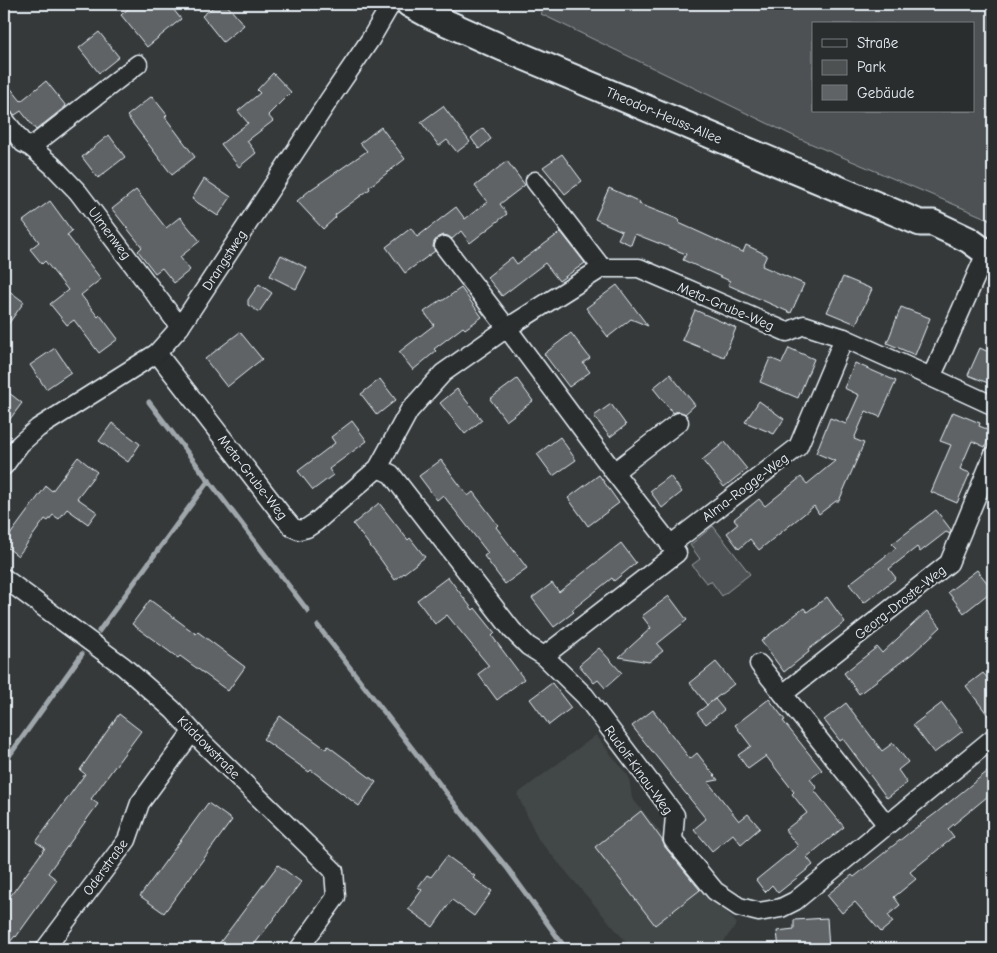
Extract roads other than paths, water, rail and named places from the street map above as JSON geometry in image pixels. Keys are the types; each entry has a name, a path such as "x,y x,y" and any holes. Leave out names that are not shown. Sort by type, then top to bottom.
{"street":[{"name":"Drangstweg","path":"4,466 20,444 38,428 157,353 180,327 392,4"},
{"name":"Theodor-Heuss-Allee","path":"409,4 431,16 511,51 920,223 933,223 987,251"},
{"path":"31,147 138,64"},
{"name":"Ulmenweg","path":"4,119 23,143 31,147 53,166 78,192 180,327"},
{"path":"535,181 602,268"},
{"path":"444,246 677,553 544,656"},
{"path":"931,377 987,251"},
{"name":"Meta-Grube-Weg","path":"157,353 282,515 292,527 299,530 307,528 316,522 378,468 409,411 442,373 506,328 602,268 639,268 786,332 804,325 844,338 993,407"},
{"name":"Alma-Rogge-Weg","path":"670,545 798,447 844,338"},
{"path":"614,472 679,422"},
{"name":"Georg-Droste-Weg","path":"783,694 949,563 993,456"},
{"name":"Rudolf-Kinau-Weg","path":"378,468 391,474 512,630 528,646 544,656 585,696 675,816 673,840 715,891 738,907 759,912 781,908 795,901 993,738"},
{"name":"Küddowstraße","path":"4,578 123,666 174,710 192,732 334,871 336,897 299,949"},
{"path":"759,664 887,825"},
{"name":"Oderstraße","path":"45,949 127,840 140,803 192,732"}],"waterway":[{"path":"149,402 308,611"},
{"path":"99,631 209,480"},
{"path":"318,626 461,812 508,869 566,949"},
{"path":"4,763 82,654"}]}
